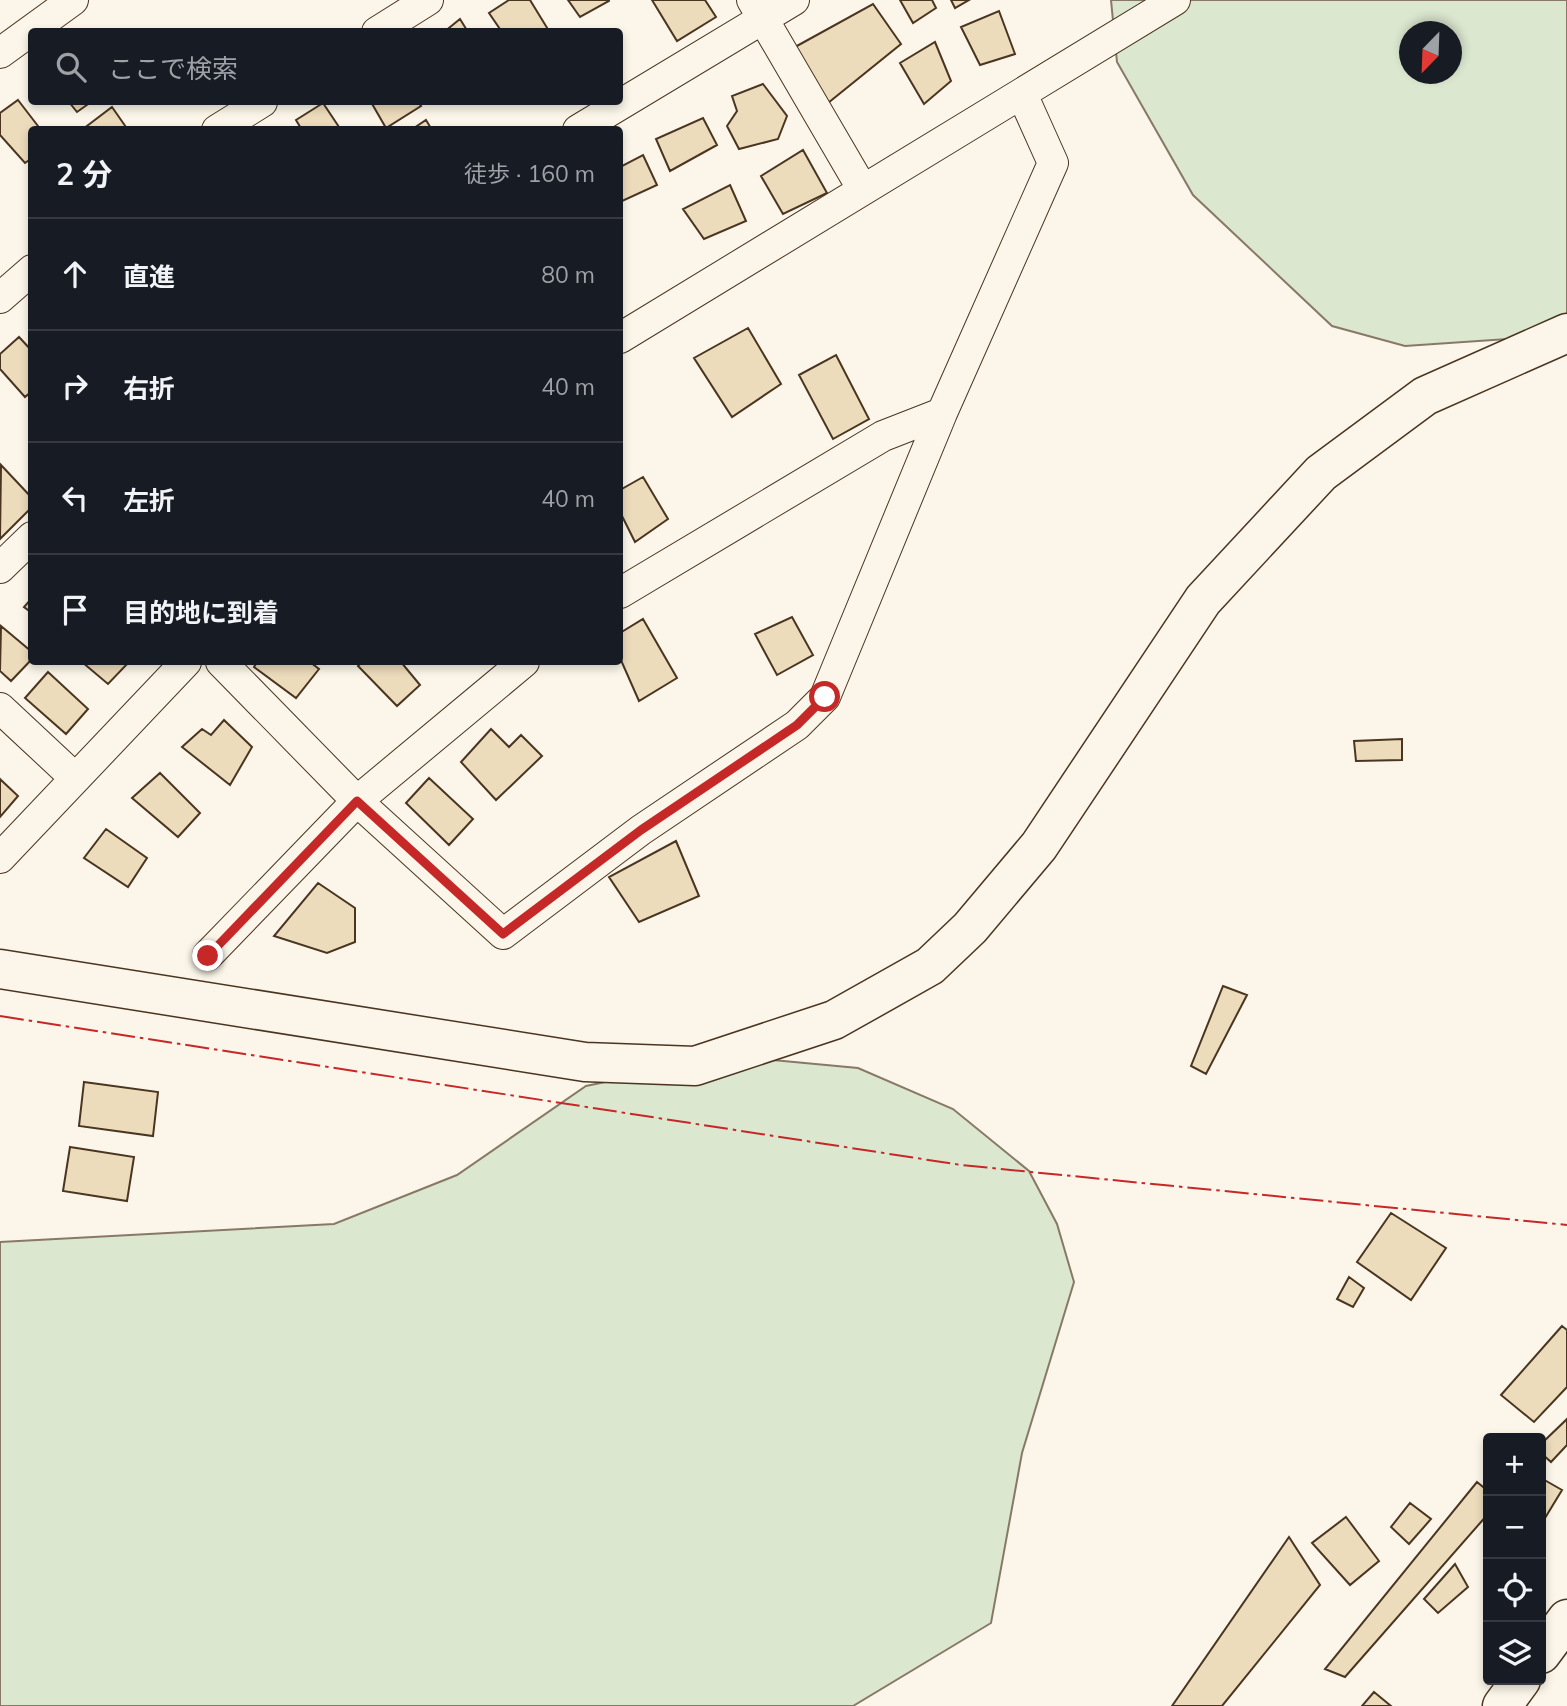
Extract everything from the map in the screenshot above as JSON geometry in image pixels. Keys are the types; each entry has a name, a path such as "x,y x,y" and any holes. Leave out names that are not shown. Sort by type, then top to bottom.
{"main road":[{"path":"0,969 585,1062 695,1066 834,1020 930,966 970,928 1039,846 1203,600 1321,473 1425,396 1567,333"},
{"path":"1546,1647 1567,1619"},
{"path":"1502,1706 1517,1685"}],"street":[{"path":"34,28 73,0"},
{"path":"382,28 428,0"},
{"path":"623,100 758,9 794,0"},
{"path":"623,336 1175,0"},
{"path":"758,9 863,190"},
{"path":"0,53 28,33"},
{"path":"224,665 357,801 503,934 641,830 797,725 825,697 942,413 1053,163 1022,94"},
{"path":"223,126 257,105"},
{"path":"584,126 615,105"},
{"path":"0,298 28,274"},
{"path":"623,591 883,436 942,413"},
{"path":"0,568 28,541"},
{"path":"0,859 183,665"},
{"path":"208,956 357,801 520,665"},
{"path":"0,708 75,778"}],"green space":[{"path":"1111,0 1567,0 1567,335 1405,346 1332,326 1193,195 1117,62"},
{"path":"731,1056 858,1068 953,1109 1029,1171 1057,1224 1074,1282 1022,1453 991,1623 853,1706 0,1706 0,1242 334,1224 457,1175 586,1086"}],"building":[{"path":"509,0 530,0 547,28 499,28 489,13"},
{"path":"568,0 609,0 609,1 580,17"},
{"path":"652,0 705,0 716,17 677,41"},
{"path":"900,0 932,0 936,8 913,23"},
{"path":"951,0 969,0 955,8"},
{"path":"873,4 901,44 828,103 795,47"},
{"path":"999,11 1015,54 980,65 961,27"},
{"path":"460,19 466,28 449,28"},
{"path":"935,42 951,81 924,104 900,63"},
{"path":"763,84 787,116 778,139 739,149 727,126 737,111 732,96"},
{"path":"18,100 38,126 28,126 28,161 25,163 0,135 0,113"},
{"path":"71,105 87,105 77,112"},
{"path":"320,105 324,105 338,126 300,126 296,120"},
{"path":"373,105 421,106 389,126 385,126"},
{"path":"112,107 125,126 87,126"},
{"path":"703,118 717,145 670,171 656,139"},
{"path":"426,120 430,126 417,126"},
{"path":"803,150 827,193 783,214 761,176"},
{"path":"643,155 657,185 623,201 623,165"},
{"path":"730,185 746,221 704,239 683,209"},
{"path":"748,328 781,384 732,417 694,358"},
{"path":"19,337 28,347 28,394 25,397 0,369 0,354"},
{"path":"836,355 869,419 833,439 799,375"},
{"path":"1,465 28,494 28,511 0,539"},
{"path":"643,477 668,519 635,542 623,518 623,488"},
{"path":"792,617 813,655 777,675 755,634"},
{"path":"643,619 677,678 639,701 623,665 623,631"},
{"path":"1,626 28,649 28,663 11,681 0,671"},
{"path":"86,665 126,665 108,684"},
{"path":"314,665 319,669 296,698 254,667"},
{"path":"403,665 420,685 397,706 358,666"},
{"path":"48,672 88,709 66,734 25,698"},
{"path":"224,720 252,747 230,785 182,747 202,729 211,735"},
{"path":"491,729 509,747 521,735 542,756 496,800 461,762"},
{"path":"1402,739 1402,760 1356,761 1354,741"},
{"path":"160,773 200,813 178,837 132,798"},
{"path":"429,778 473,819 449,845 406,803"},
{"path":"0,779 18,796 0,817"},
{"path":"106,829 147,858 128,887 84,858"},
{"path":"676,841 699,896 639,922 609,877"},
{"path":"318,883 355,908 355,942 327,953 274,936"},
{"path":"1223,986 1247,995 1206,1074 1191,1066"},
{"path":"84,1082 158,1092 153,1136 79,1126"},
{"path":"70,1147 134,1157 127,1201 63,1191"},
{"path":"1391,1213 1446,1248 1411,1300 1357,1262"},
{"path":"1349,1277 1364,1288 1353,1307 1337,1299"},
{"path":"1562,1326 1567,1330 1567,1387 1534,1422 1501,1395"},
{"path":"1567,1419 1567,1445 1551,1462 1546,1458 1546,1439"},
{"path":"1546,1481 1562,1490 1546,1516"},
{"path":"1477,1482 1483,1487 1483,1520 1345,1677 1325,1669"},
{"path":"1410,1503 1431,1519 1409,1544 1391,1527"},
{"path":"1346,1517 1379,1561 1350,1585 1312,1543"},
{"path":"1289,1537 1320,1585 1222,1706 1172,1706"},
{"path":"1455,1564 1468,1587 1438,1613 1424,1599"},
{"path":"1374,1692 1391,1706 1362,1706"}],"power":[{"path":"0,1016 961,1165 1567,1225"}],"route":[{"path":"208,956 357,801 503,934 641,830 797,725 825,697"}]}
